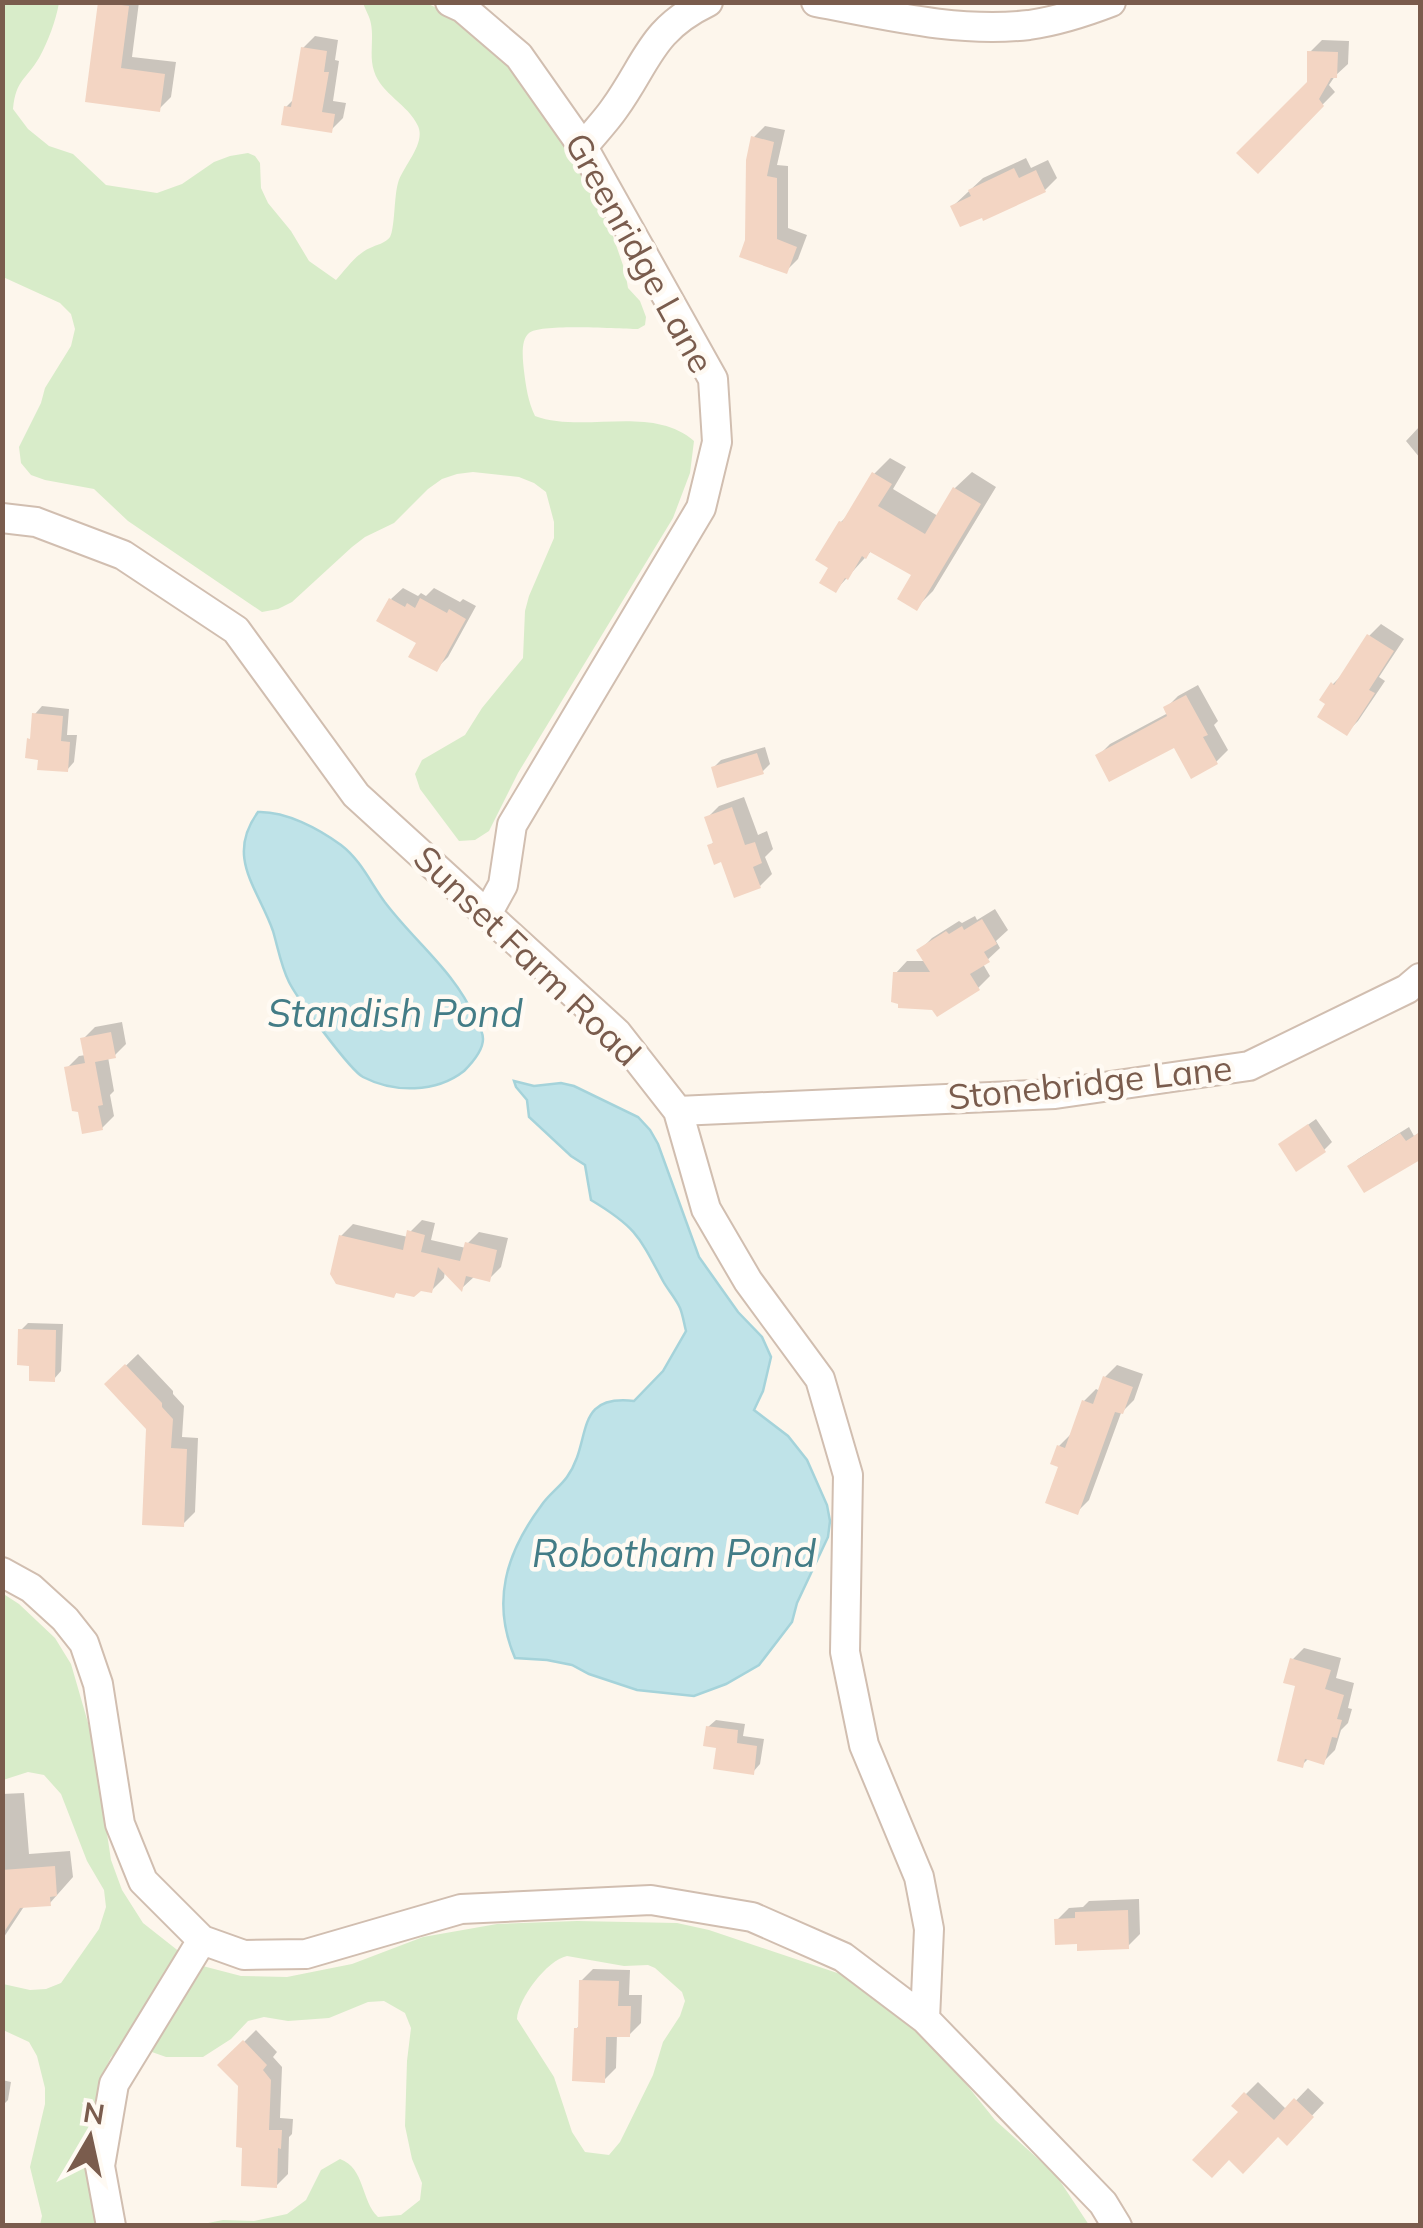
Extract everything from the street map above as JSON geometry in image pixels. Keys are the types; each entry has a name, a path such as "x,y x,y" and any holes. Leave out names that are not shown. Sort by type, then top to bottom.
{"street":[{"name":"Greenridge Lane","path":"450,2 463,8 519,56 583,147 713,379 717,442 701,508 512,825 503,885 487,914"},
{"path":"583,147 614,110 669,25 708,2"},
{"path":"816,2 920,21 988,27 1031,24 1079,14 1111,2"},
{"name":"Sunset Farm Road","path":"2,518 36,522 123,555 236,630 356,795 616,1033 678,1112 706,1208 748,1280 820,1379 848,1476 844,1652 864,1745 920,1877 929,1929 925,2019"},
{"name":"Stonebridge Lane","path":"678,1112 1056,1094 1249,1066 1407,989 1420,978"},
{"path":"2,1572 31,1588 84,1643 98,1684 120,1824 143,1880 202,1940 244,1955 306,1954 461,1909 651,1900 752,1917 842,1957 925,2019 1102,2202 1118,2226"},
{"path":"111,2226 100,2166 114,2084 202,1940"}],"green space":[{"path":"3,3 59,3 46,45 14,99 13,109 28,129 49,146 73,154 106,185 157,193 182,184 214,162 248,153 255,156 268,203 309,261 336,280 360,254 390,237 398,183 420,133 414,118 377,79 371,24 363,3 426,3 481,34 521,76 606,216 628,288 640,301 646,317 645,325 638,329 563,327 529,333 524,340 523,356 531,405 535,416 554,421 638,422 677,430 694,441 690,473 673,518 518,773 489,831 475,840 459,841 420,789 415,774 422,760 465,735 523,658 525,611 554,538 546,492 519,477 473,472 442,479 394,523 352,547 292,602 262,612 128,521 94,489 31,475 21,463 19,447 45,388 71,346 75,329 71,314 60,303 3,277"},
{"path":"2,1593 55,1638 71,1664 93,1740 111,1860 122,1890 143,1923 195,1964 241,1976 287,1977 352,1964 423,1937 497,1924 677,1923 709,1930 882,1988 995,2120 1056,2175 1089,2225 198,2225 287,2214 306,2200 321,2170 340,2159 359,2177 378,2217 401,2215 420,2200 422,2183 405,2126 411,2028 405,2013 384,2001 368,2002 329,2018 288,2021 264,2017 248,2021 231,2039 203,2057 166,2057 135,2046 118,2051 101,2078 115,2224 125,2225 40,2225 42,2216 30,2167 45,2088 29,2042 3,2030 3,1984 30,1990 61,1983 99,1929 106,1907 104,1890 87,1861 61,1794 44,1775 28,1772 3,1780","holes":["567,1956 655,1968 682,1992 685,2001 620,2142 609,2155 585,2152 572,2132 554,2077 517,2019 522,2001 535,1981 559,1959"]}],"water":[{"name":"Standish Pond","path":"258,812 302,822 341,845 446,972 483,1036 479,1052 464,1071 428,1087 388,1086 356,1072 336,1048 289,982 248,872 244,844"},
{"name":"Robotham Pond","path":"514,1081 534,1086 574,1086 638,1117 650,1130 699,1257 738,1312 762,1337 771,1357 754,1410 788,1436 807,1460 827,1505 828,1537 792,1622 759,1665 694,1696 637,1690 572,1665 515,1658 508,1637 503,1598 511,1560 529,1524 575,1463 592,1412 614,1401 634,1401 663,1371 686,1331 678,1305 642,1243 618,1218 591,1200 585,1165 529,1117 527,1100"}],"building":[{"path":"98,2 129,6 121,68 165,74 160,112 85,102"},
{"path":"301,47 327,51 324,72 329,72 322,112 335,114 332,133 281,125 284,106 291,107"},
{"path":"1307,51 1338,52 1337,78 1331,78 1319,99 1324,106 1258,174 1236,153 1307,82"},
{"path":"751,136 774,142 767,176 777,178 777,239 797,247 787,274 739,257 745,240 746,160"},
{"path":"1014,168 1019,178 1036,170 1046,192 983,221 982,218 960,227 950,206 971,196 968,190"},
{"path":"872,472 892,484 878,506 925,534 953,487 981,504 917,611 897,599 911,575 870,552 866,559 862,556 836,593 819,583 828,568 815,560"},
{"path":"389,598 415,608 420,598 466,619 437,672 408,657 416,643 376,621"},
{"path":"1367,634 1394,651 1369,690 1375,693 1347,736 1317,717 1325,704 1319,700 1331,682 1334,685"},
{"path":"1186,695 1208,735 1203,737 1218,764 1191,779 1174,748 1109,782 1095,755 1167,716 1163,707"},
{"path":"32,713 63,716 61,741 70,742 68,772 37,770 38,760 25,758"},
{"path":"757,753 764,774 717,788 711,767"},
{"path":"732,807 745,845 755,842 762,863 753,867 761,888 734,898 721,862 714,865 707,845 713,843 704,817"},
{"path":"982,919 997,944 984,952 990,962 970,974 980,990 937,1017 932,1010 898,1008 898,1004 891,1002 893,972 930,972 916,950 946,931 949,934 962,926 964,930"},
{"path":"111,1032 116,1058 95,1062 103,1130 82,1134 78,1112 72,1111 64,1067 85,1063 80,1038"},
{"path":"1308,1124 1326,1152 1296,1172 1278,1144"},
{"path":"1420,1132 1420,1160 1364,1193 1347,1166 1400,1133 1406,1141"},
{"path":"407,1230 425,1235 421,1252 460,1261 465,1242 497,1250 490,1282 466,1276 462,1292 438,1267 432,1293 421,1291 414,1297 396,1293 394,1298 336,1284 330,1274 339,1235 403,1250"},
{"path":"18,1329 56,1330 55,1382 29,1381 29,1366 17,1365"},
{"path":"125,1364 173,1419 171,1448 187,1449 184,1527 142,1525 146,1429 104,1384"},
{"path":"1103,1376 1133,1387 1123,1414 1115,1412 1078,1515 1045,1503 1058,1467 1050,1464 1057,1445 1065,1448 1082,1400 1093,1404"},
{"path":"1290,1658 1331,1670 1325,1689 1344,1695 1337,1719 1342,1720 1337,1738 1332,1737 1324,1765 1305,1759 1303,1768 1277,1761 1295,1686 1283,1683"},
{"path":"706,1726 738,1730 737,1743 757,1746 754,1775 713,1769 716,1748 703,1746"},
{"path":"55,1866 57,1896 50,1897 51,1906 20,1908 2,1935 2,1870"},
{"path":"1128,1910 1129,1949 1077,1951 1077,1944 1055,1945 1054,1919 1075,1918 1075,1912"},
{"path":"579,1980 619,1981 618,2006 631,2006 630,2037 606,2037 605,2083 572,2081"},
{"path":"243,2040 267,2065 263,2070 271,2080 269,2130 282,2130 277,2188 241,2186 242,2148 236,2147 238,2086 217,2065"},
{"path":"1244,2092 1274,2120 1294,2098 1314,2117 1287,2146 1278,2137 1243,2174 1229,2160 1212,2178 1192,2160 1238,2112 1231,2106"}]}
